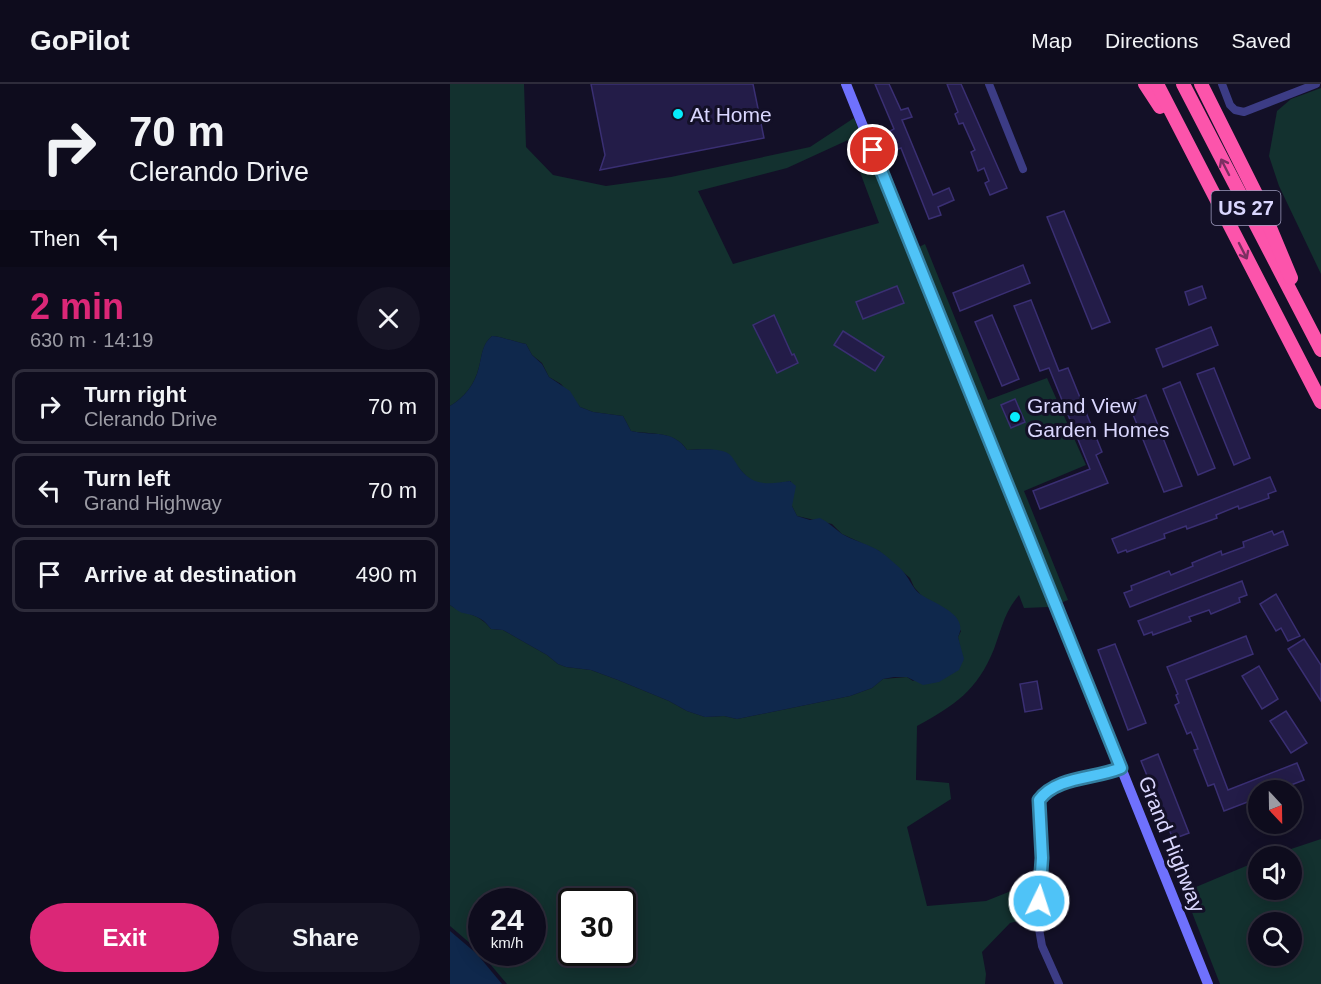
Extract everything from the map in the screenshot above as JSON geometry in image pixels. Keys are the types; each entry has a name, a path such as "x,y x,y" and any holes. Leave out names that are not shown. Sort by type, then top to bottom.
{"highway":[{"path":"1145,84 1207,180"},
{"name":"US 27","path":"1157,84 1321,402"},
{"name":"US 27","path":"1183,84 1321,350"},
{"path":"1201,84 1256,194 1311,331"}],"street":[{"name":"Grand Highway","path":"846,84 1208,984"},
{"path":"989,84 1023,169"},
{"path":"1222,84 1230,105 1235,110 1244,112 1316,84"},
{"path":"1059,984 1042,946 1038,923 1042,858 1039,800 1060,784 1121,768"}],"green space":[{"path":"450,84 524,84 526,147 553,175 606,186 671,177 810,147 854,118 996,468 1049,607 1024,608 1019,595 1007,614 994,649 980,676 954,703 917,726 916,780 949,783 951,799 907,827 927,906 986,901 1036,881 1042,915 1010,923 982,952 986,974 985,984 507,984 492,966 546,966 546,888 468,888 468,942 450,926 450,605 477,617 491,629 503,630 547,655 558,664 591,670 705,717 724,716 737,719 850,696 872,688 883,679 907,677 913,681 960,647 958,637 961,631 920,594 910,578 879,551 842,534 832,524 797,516 792,506 791,481 771,484 757,483 722,453 709,450 687,450 676,439 669,436 631,431 623,416 593,412 580,407 561,384 549,377 542,363 532,355 526,344 492,336 484,346 472,384 450,406","holes":["848,140 879,223 733,264 698,191 787,168"]},
{"path":"1321,88 1321,274 1279,186 1269,156 1277,111 1291,99"},
{"path":"925,244 988,400 1047,378 1086,465 1024,491 1068,600 1058,604 917,248"},
{"path":"1321,839 1321,984 1220,984 1184,892 1248,865 1248,900 1302,900 1302,846 1300,846"}],"water":[{"path":"492,336 526,344 549,377 570,391 580,407 593,412 623,416 631,431 669,436 681,443 687,450 708,449 725,452 751,479 763,483 790,481 796,486 792,506 797,516 810,520 820,518 842,534 879,551 901,569 920,594 955,616 959,622 958,637 964,659 959,670 939,682 923,685 907,677 894,677 883,679 872,688 850,696 737,719 724,716 705,717 591,670 558,664 547,655 503,630 491,629 478,618 458,611 450,605 450,406 465,394 472,384 484,346"},
{"path":"450,931 468,946 468,966 487,966 502,984 450,984"}],"building":[{"name":"At Home","path":"591,84 753,84 764,138 600,170 605,155"},
{"path":"875,84 889,84 901,110 908,108 912,117 902,120 933,195 949,188 954,200 938,207 941,215 929,219 901,148 898,149 890,131 894,129"},
{"path":"947,84 961,84 1007,188 990,195 985,183 989,181 984,168 978,171 971,152 975,150 963,123 959,124 955,114 958,112"},
{"path":"1064,211 1110,322 1092,329 1047,217"},
{"path":"1023,265 1030,283 960,311 953,293"},
{"path":"897,286 904,303 863,319 856,302"},
{"path":"1202,286 1206,298 1189,305 1185,292"},
{"path":"1031,300 1059,371 1068,368 1102,452 1096,455 1108,483 1040,509 1033,491 1090,469 1049,368 1040,371 1014,306"},
{"path":"774,315 798,363 777,373 753,325"},
{"path":"992,315 1019,379 1002,386 975,322"},
{"path":"1211,327 1218,345 1163,367 1156,349"},
{"path":"843,331 884,357 875,371 834,345"},
{"path":"1214,368 1250,458 1234,465 1197,374"},
{"path":"1180,382 1215,468 1198,475 1163,389"},
{"path":"1146,395 1182,486 1164,492 1128,402"},
{"path":"1015,399 1025,422 1011,428 1001,405"},
{"path":"1270,477 1276,491 1268,494 1269,498 1239,509 1238,506 1216,515 1217,518 1187,529 1186,526 1164,534 1165,538 1118,553 1112,539"},
{"path":"1272,531 1274,535 1283,531 1288,545 1130,607 1124,593 1132,590 1131,586 1169,571 1171,575 1221,551 1222,555 1244,547 1243,542"},
{"path":"1242,581 1247,595 1239,598 1240,602 1211,614 1209,610 1189,617 1191,621 1153,635 1152,632 1144,635 1138,621"},
{"path":"1276,594 1300,636 1288,641 1281,628 1276,631 1260,604"},
{"path":"1246,636 1253,654 1186,680 1228,790 1248,782 1248,802 1224,811 1214,784 1208,786 1194,750 1198,749 1191,732 1187,734 1175,705 1179,703 1176,695 1178,694 1167,667"},
{"path":"1304,639 1321,665 1321,701 1288,649"},
{"path":"1115,644 1146,723 1128,730 1098,650"},
{"path":"1259,666 1278,699 1262,709 1242,676"},
{"path":"1037,681 1042,709 1025,712 1020,684"},
{"path":"1286,711 1307,743 1291,753 1270,721"},
{"path":"1158,754 1189,833 1173,839 1141,761"},
{"path":"1297,763 1304,780 1302,781 1254,780"}],"place":[{"name":"At Home","path":"678,114"},
{"name":"Grand View Garden Homes","path":"1015,417"}],"route":[{"path":"873,150 1121,768 1091,778 1060,784 1041,796 1038,806 1042,858 1039,901"}]}
